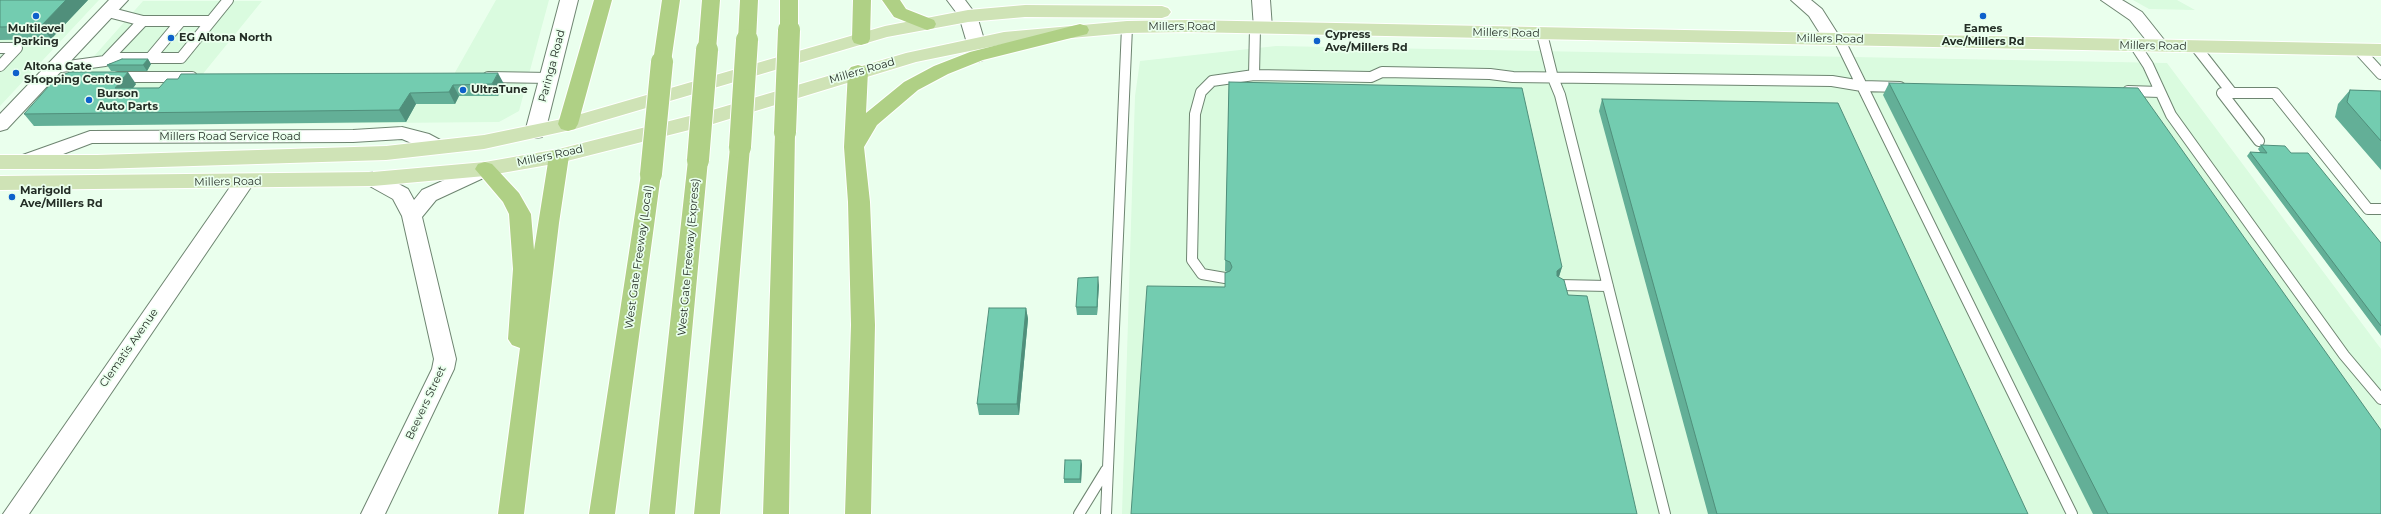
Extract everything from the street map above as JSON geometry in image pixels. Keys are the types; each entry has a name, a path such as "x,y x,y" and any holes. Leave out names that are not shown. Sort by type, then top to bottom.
{"highway":[{"path":"568,124 603,0"},
{"name":"West Gate Freeway (Local)","path":"602,514 651,174 662,62 671,0"},
{"name":"West Gate Freeway (Express)","path":"662,514 698,160 711,0"},
{"path":"707,514 740,146 749,0"},
{"path":"776,514 789,0"},
{"path":"861,39 862,0"},
{"path":"891,0 900,13 927,24"},
{"path":"854,147 869,121 892,100 911,86 977,50 1080,30"},
{"path":"858,71 854,147 859,202 863,325 858,514"},
{"path":"511,514 548,223 559,156"},
{"path":"485,169 512,198 520,214 524,269 511,514"}],"main road":[{"name":"Millers Road","path":"0,162 386,153 484,142 568,124 861,39 968,16 1061,10 1832,34 2135,46 2381,50"},
{"name":"Millers Road","path":"1080,30 1260,17 1542,34 1832,34 2148,30 2381,35"},
{"path":"858,71 861,39"},
{"name":"Millers Road","path":"0,184 244,182 373,179 485,169 559,156 713,117 858,71 977,50"},
{"path":"559,156 568,124"}],"street":[{"name":"Paringa Road","path":"534,132 550,78 569,0"},
{"path":"956,0 968,16 977,50"},
{"path":"1800,0 1816,13 1832,34"},
{"path":"2110,0 2136,16 2160,46"},
{"path":"0,125 53,74 114,6"},
{"path":"412,216 429,195 485,169"},
{"name":"Beevers Street","path":"373,179 401,194 412,216 445,359 443,369 373,514"},
{"name":"Clematis Avenue","path":"15,514 244,182"}],"lane":[{"path":"110,58 181,58 228,0"},
{"path":"114,6 143,21 211,21"},
{"path":"1254,75 1260,17"},
{"path":"53,74 105,61 110,58 143,21"},
{"path":"150,58 181,21"},
{"path":"1106,514 1127,27"},
{"path":"1542,34 1553,78 1560,95 1665,514"},
{"path":"1832,34 1862,86 2072,514"},
{"path":"2135,46 2148,65 2171,115 2340,349 2381,399"},
{"path":"2196,47 2232,93"},
{"path":"0,48 17,48 0,66"},
{"path":"2359,50 2381,74"},
{"path":"1225,278 1202,274 1192,260 1196,102 1201,92 1212,81 1254,75 1371,76 1382,72 1490,74 1513,77 1553,78 1832,81 1862,86 1908,87"},
{"path":"106,77 200,77"},
{"path":"476,77 550,78"},
{"path":"2118,90 2160,92"},
{"path":"2259,141 2222,93 2275,93 2368,208 2381,209"},
{"path":"1560,285 1608,286"},
{"path":"1079,514 1107,469"}],"shaded area":[{"name":"Altona Gate Shopping Centre","path":"0,0 99,0 0,106"},
{"path":"496,0 549,0 519,111 499,122 32,126 143,1 262,1 202,75 453,76"},
{"path":"2133,0 2177,0 2195,10 2149,9"},
{"path":"1276,46 2167,63 2381,349 2381,514 1122,514 1135,96 1140,61"}],"building":[{"path":"0,0 66,0 41,26 0,27"},
{"path":"122,59 148,59 143,65 107,65"},
{"path":"70,72 128,72 115,88 159,88 167,79 178,79 181,74 498,73 492,84 453,85 449,92 410,93 399,110 24,114 57,77"},
{"path":"1229,82 1522,88 1562,267 1557,271 1557,276 1564,280 1568,295 1587,296 1637,514 1131,514 1147,286 1225,287 1225,273 1230,271 1232,267 1230,262 1225,260"},
{"path":"1889,83 2138,88 2381,430 2381,514 2108,514"},
{"path":"2350,90 2381,91 2381,141 2347,102"},
{"path":"1602,99 1838,103 2028,514 1717,514"},
{"path":"2261,145 2285,146 2291,153 2308,153 2381,243 2381,326 2250,152 2267,153"},
{"path":"1098,277 1097,307 1076,307 1078,278"},
{"path":"989,308 1026,308 1017,404 977,404"},
{"path":"1065,460 1081,460 1080,479 1064,479"}],"place":[{"name":"Multilevel Parking","path":"36,16"},
{"name":"Eames Ave/Millers Rd","path":"1983,16"},
{"name":"EG Altona North","path":"171,38"},
{"name":"Cypress Ave/Millers Rd","path":"1317,41"},
{"name":"Altona Gate Shopping Centre","path":"16,73"},
{"name":"UltraTune","path":"463,90"},
{"name":"Burson Auto Parts","path":"89,100"},
{"name":"Marigold Ave/Millers Rd","path":"12,197"}]}
